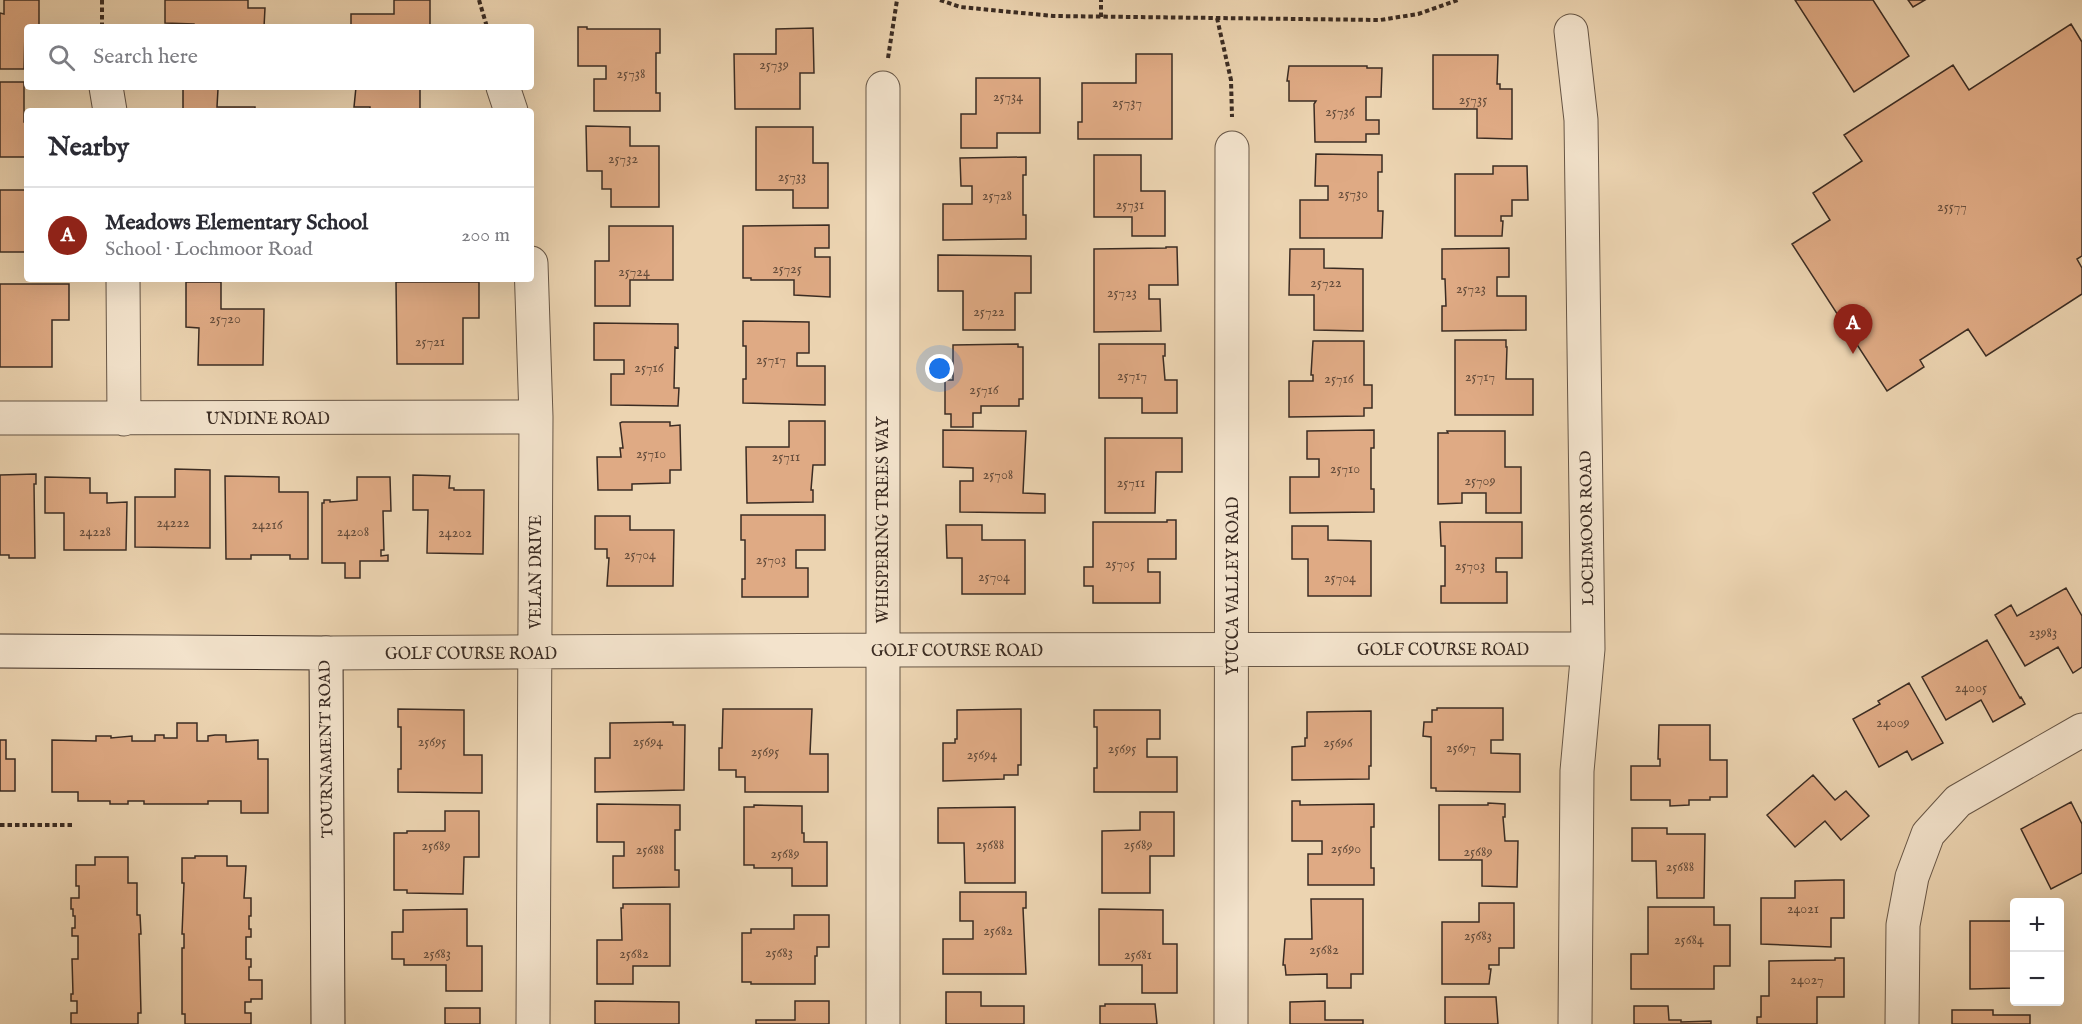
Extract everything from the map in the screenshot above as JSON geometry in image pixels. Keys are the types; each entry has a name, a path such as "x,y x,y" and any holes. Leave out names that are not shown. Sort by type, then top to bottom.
{"street":[{"name":"LOCHMOOR ROAD","path":"1571,31 1581,120 1588,649 1577,771 1575,1024"},
{"name":"WHISPERING TREES WAY","path":"883,88 883,1024"},
{"path":"106,90 110,108"},
{"path":"504,90 510,108"},
{"name":"YUCCA VALLEY ROAD","path":"1232,148 1232,1024"},
{"path":"123,282 124,419"},
{"name":"VELAN DRIVE","path":"532,282 536,417 533,1024"},
{"name":"UNDINE ROAD","path":"0,418 536,417"},
{"name":"GOLF COURSE ROAD","path":"326,653 1588,649"},
{"name":"TOURNAMENT ROAD","path":"0,651 326,653 328,1024"},
{"path":"1902,1024 1903,925 1912,877 1928,834 1958,801 2082,730"}],"path":[{"path":"102,0 102,24"},
{"path":"480,0 486,24"},
{"path":"883,88 897,0"},
{"path":"940,0 960,7 1053,16 1380,20 1418,14 1458,0"},
{"path":"1101,0 1101,17"},
{"path":"1217,18 1231,80 1232,148"},
{"path":"0,825 72,825"}],"building":[{"path":"4,0 39,0 39,24 24,24 24,69 0,69 0,13 4,14"},
{"path":"165,0 248,0 248,8 265,8 264,24 165,23"},
{"path":"394,0 430,0 430,24 351,24 351,14 394,14"},
{"path":"1795,0 1873,0 1909,56 1854,92"},
{"path":"1908,0 1925,0 1913,7"},
{"path":"2071,24 2082,42 2082,256 2077,259 2082,268 2082,294 1986,356 1968,329 1920,360 1924,367 1887,391 1792,244 1830,220 1813,193 1862,161 1844,135 1953,65 1969,90"},
{"path":"578,27 660,29 660,53 656,53 656,93 660,93 660,111 594,111 594,79 606,79 606,66 578,66"},
{"path":"813,28 814,73 800,73 800,109 735,109 734,54 776,54 776,29"},
{"path":"1136,54 1172,54 1172,139 1078,139 1078,122 1082,122 1082,83 1136,83"},
{"path":"1433,55 1498,55 1497,84 1500,84 1500,89 1512,89 1512,139 1477,138 1477,109 1433,109"},
{"path":"1289,66 1382,68 1381,97 1366,97 1366,120 1379,120 1379,134 1366,134 1366,142 1315,142 1314,104 1316,101 1289,101 1289,81 1287,81"},
{"path":"976,78 1040,78 1040,133 997,133 997,148 961,148 961,114 976,114"},
{"path":"0,82 24,82 24,157 0,157"},
{"path":"183,90 218,90 217,107 255,107 255,108 183,108"},
{"path":"356,90 420,90 420,108 354,107"},
{"path":"586,126 630,127 630,146 659,146 659,207 611,207 611,189 602,189 602,171 587,171"},
{"path":"756,127 813,127 813,163 828,163 828,208 793,208 793,190 756,190"},
{"path":"1316,154 1382,155 1382,172 1378,172 1378,211 1383,211 1382,238 1300,238 1300,200 1328,200 1328,186 1315,186"},
{"path":"1094,155 1141,155 1141,191 1165,191 1165,236 1132,236 1132,217 1094,217"},
{"path":"1026,157 1026,175 1023,175 1023,215 1026,215 1026,239 943,240 943,204 972,204 972,186 961,186 960,158"},
{"path":"1493,166 1527,166 1528,200 1512,200 1512,216 1501,216 1502,236 1455,236 1455,174 1493,174"},
{"path":"0,190 24,190 24,252 0,252"},
{"path":"829,225 829,248 815,248 815,257 830,257 830,297 794,295 794,280 743,278 743,226"},
{"path":"609,226 673,226 673,280 630,280 630,306 595,306 595,261 609,261"},
{"path":"1177,247 1178,285 1149,285 1149,299 1160,299 1161,331 1094,332 1094,249"},
{"path":"1509,248 1509,277 1497,277 1497,296 1526,296 1526,330 1442,331 1442,306 1446,306 1445,279 1442,279 1442,249"},
{"path":"1290,249 1324,249 1324,268 1363,269 1363,331 1314,330 1314,295 1289,295"},
{"path":"938,255 1031,256 1031,293 1015,293 1015,330 963,330 963,291 938,291"},
{"path":"186,282 221,282 221,309 264,309 263,365 198,365 199,328 186,327"},
{"path":"396,282 479,282 479,318 463,318 463,364 397,364"},
{"path":"0,284 69,284 69,320 52,320 52,367 0,367"},
{"path":"743,321 809,322 809,353 797,353 797,366 825,366 825,405 743,403 746,346 743,346"},
{"path":"594,323 678,324 674,388 679,388 678,406 611,405 611,374 624,374 624,360 594,360"},
{"path":"1455,340 1506,340 1506,379 1533,379 1533,415 1455,415"},
{"path":"1313,341 1364,341 1364,385 1372,385 1372,408 1364,408 1364,416 1289,417 1289,381 1313,381 1313,375 1311,375"},
{"path":"1018,344 1018,347 1023,347 1023,399 1019,399 1019,406 981,406 981,413 973,413 973,427 951,427 951,414 945,414 945,380 953,380 953,345"},
{"path":"1099,344 1165,344 1165,356 1163,356 1165,380 1177,380 1177,413 1142,413 1142,398 1099,398"},
{"path":"789,421 825,421 825,465 813,465 811,490 813,490 813,502 747,503 746,447 789,447"},
{"path":"670,422 670,426 680,425 681,470 670,470 670,483 632,484 632,490 598,490 597,457 621,457 620,448 623,448 620,423"},
{"path":"943,430 1026,431 1023,493 1045,494 1045,513 960,512 960,481 973,481 973,468 943,467"},
{"path":"1374,430 1374,448 1371,448 1371,489 1374,489 1374,512 1290,513 1290,477 1319,477 1319,459 1307,459 1307,431"},
{"path":"1447,431 1505,431 1505,467 1521,467 1521,513 1486,513 1486,493 1462,493 1462,503 1438,504 1438,433 1448,433"},
{"path":"1105,438 1182,438 1182,472 1156,472 1155,513 1105,513"},
{"path":"175,469 210,470 210,548 135,547 135,497 175,497"},
{"path":"36,474 36,484 34,484 35,558 9,558 9,555 0,555 0,475"},
{"path":"413,475 450,476 449,488 484,490 483,554 427,553 428,510 413,510"},
{"path":"225,476 279,477 279,492 308,492 308,559 290,559 290,555 251,555 251,559 226,559"},
{"path":"45,477 90,478 90,493 107,493 107,503 127,502 126,550 64,550 64,513 45,513"},
{"path":"357,477 390,477 391,511 383,511 384,550 381,550 381,556 388,555 388,561 360,561 360,578 345,578 345,563 322,563 322,503 324,500 330,500 330,502 357,500"},
{"path":"741,515 825,515 825,550 796,550 796,568 808,568 808,597 742,597 742,579 745,579 745,540 741,540"},
{"path":"595,516 630,516 630,530 674,530 673,586 607,586 609,558 607,558 607,549 595,549"},
{"path":"1167,520 1176,520 1176,559 1148,559 1148,572 1160,572 1160,603 1093,603 1093,586 1084,586 1084,567 1093,567 1093,522 1167,522"},
{"path":"1440,522 1522,522 1522,558 1496,558 1496,572 1507,572 1507,603 1441,603 1441,586 1445,586 1445,546 1441,546"},
{"path":"946,525 982,525 982,540 1025,540 1025,594 962,594 962,558 947,558"},
{"path":"1292,526 1328,526 1328,540 1371,541 1371,596 1308,596 1308,559 1292,559"},
{"path":"2066,588 2082,616 2082,667 2073,673 2058,647 2025,666 1995,615 2011,605 2017,616"},
{"path":"1987,640 2025,704 1993,722 1981,700 1946,720 1922,677"},
{"path":"1909,683 1943,743 1912,760 1907,751 1879,767 1853,719 1880,704 1878,701"},
{"path":"1437,708 1503,708 1503,740 1491,740 1491,753 1520,754 1520,792 1436,791 1436,788 1431,788 1431,737 1423,736 1424,722 1432,722 1432,710 1437,710"},
{"path":"398,709 464,710 464,755 482,755 482,793 398,792 398,769 401,769 401,727 398,727"},
{"path":"723,709 812,709 810,754 828,754 828,792 745,792 745,777 736,777 736,770 719,770"},
{"path":"1021,709 1021,765 1018,765 1018,775 1004,775 1004,779 943,781 943,743 955,743 957,739 957,710"},
{"path":"1094,710 1160,710 1160,739 1147,739 1147,757 1177,757 1177,792 1094,792 1094,768 1097,768 1097,727 1094,727"},
{"path":"1371,711 1369,779 1292,780 1292,747 1305,746 1307,712"},
{"path":"673,722 673,725 685,725 684,790 595,792 595,758 610,758 610,723"},
{"path":"177,723 197,723 197,741 208,741 208,736 215,735 226,735 226,742 258,740 258,759 268,759 268,813 241,813 241,801 208,801 208,804 144,804 144,801 128,801 128,804 110,804 110,801 78,801 78,792 52,792 52,740 96,741 96,736 111,736 111,738 132,736 132,741 155,741 155,735 177,738"},
{"path":"1659,725 1710,725 1710,760 1727,760 1727,797 1689,800 1689,805 1670,806 1670,800 1631,800 1631,766 1660,766 1660,759 1658,759"},
{"path":"0,740 6,740 6,759 15,759 15,791 0,791"},
{"path":"1813,775 1835,800 1846,791 1869,816 1841,840 1825,821 1795,847 1767,815"},
{"path":"1292,801 1300,801 1300,805 1374,804 1374,827 1371,827 1371,868 1374,868 1374,885 1308,885 1308,854 1322,854 1322,841 1292,841"},
{"path":"2071,802 2082,824 2082,873 2051,889 2021,829"},
{"path":"1488,803 1505,804 1505,817 1503,817 1505,841 1518,841 1517,887 1482,886 1482,860 1439,860 1439,805 1488,805"},
{"path":"597,804 680,805 680,830 675,830 675,870 679,870 679,887 613,888 613,856 624,856 624,842 597,842"},
{"path":"754,805 802,806 804,842 827,842 827,886 792,886 792,868 754,868 754,865 744,865 744,807 754,807"},
{"path":"1015,807 1015,883 965,883 964,843 938,843 938,808"},
{"path":"445,811 479,811 479,857 464,857 463,894 407,893 407,890 394,890 394,833 445,831"},
{"path":"1140,812 1174,812 1174,856 1150,856 1150,893 1102,893 1102,831 1140,830"},
{"path":"1632,828 1667,828 1667,834 1705,834 1704,898 1657,898 1656,861 1632,861"},
{"path":"195,856 227,856 227,866 246,866 244,898 251,898 249,929 251,929 251,937 246,937 246,959 251,959 249,980 262,980 262,999 251,999 251,1002 245,1002 245,1013 251,1013 251,1024 185,1024 185,1014 182,1014 184,883 182,883 182,858 195,858"},
{"path":"95,857 128,857 128,883 137,883 137,915 140,915 141,934 139,934 141,1013 138,1013 138,1024 71,1024 71,1013 77,1013 77,1001 71,1001 71,994 73,994 72,959 78,959 78,936 72,936 75,916 71,909 71,898 79,898 79,886 76,886 76,865 95,865"},
{"path":"1844,880 1844,918 1831,918 1831,947 1761,944 1761,898 1795,898 1795,881"},
{"path":"960,892 1026,892 1026,908 1023,908 1026,974 943,974 943,939 973,939 973,921 960,921"},
{"path":"1311,899 1363,899 1363,974 1351,974 1351,988 1327,988 1327,974 1286,975 1285,965 1283,965 1285,939 1312,939"},
{"path":"1479,903 1514,903 1514,948 1499,948 1499,965 1489,965 1491,969 1489,984 1442,984 1442,922 1479,922"},
{"path":"623,904 670,904 670,966 633,966 633,984 597,984 597,940 622,940 621,908"},
{"path":"1648,907 1714,907 1714,925 1730,925 1730,966 1714,966 1714,989 1631,989 1631,954 1648,954"},
{"path":"467,909 467,946 482,946 482,991 446,991 446,965 404,965 404,959 392,959 392,932 403,932 403,910"},
{"path":"1099,909 1163,910 1163,944 1177,944 1177,993 1142,993 1142,965 1099,965"},
{"path":"794,915 829,915 829,947 817,947 815,984 742,982 742,933 751,933 751,929 794,929"},
{"path":"1970,921 2010,921 2010,988 1970,989"},
{"path":"1835,958 1844,958 1844,997 1817,997 1817,1024 1757,1024 1757,1017 1761,1017 1761,996 1769,996 1769,961 1835,960"},
{"path":"946,992 981,992 981,1006 1024,1006 1024,1024 946,1024"},
{"path":"1445,997 1496,997 1498,1024 1445,1024"},
{"path":"595,1001 679,1002 679,1024 595,1024"},
{"path":"795,1001 829,1001 829,1024 756,1024 756,1020 795,1020"},
{"path":"1325,1001 1325,1020 1363,1020 1363,1024 1290,1024 1290,1002"},
{"path":"1105,1004 1155,1004 1157,1024 1100,1024 1100,1006 1105,1006"},
{"path":"1634,1006 1668,1006 1669,1020 1711,1021 1711,1024 1634,1024"},
{"path":"445,1008 480,1008 480,1024 445,1024"},
{"path":"1952,1010 1993,1010 1993,1015 2030,1015 2030,1024 1952,1024"}],"place":[{"name":"Meadows Elementary School","path":"1853,354"}]}
